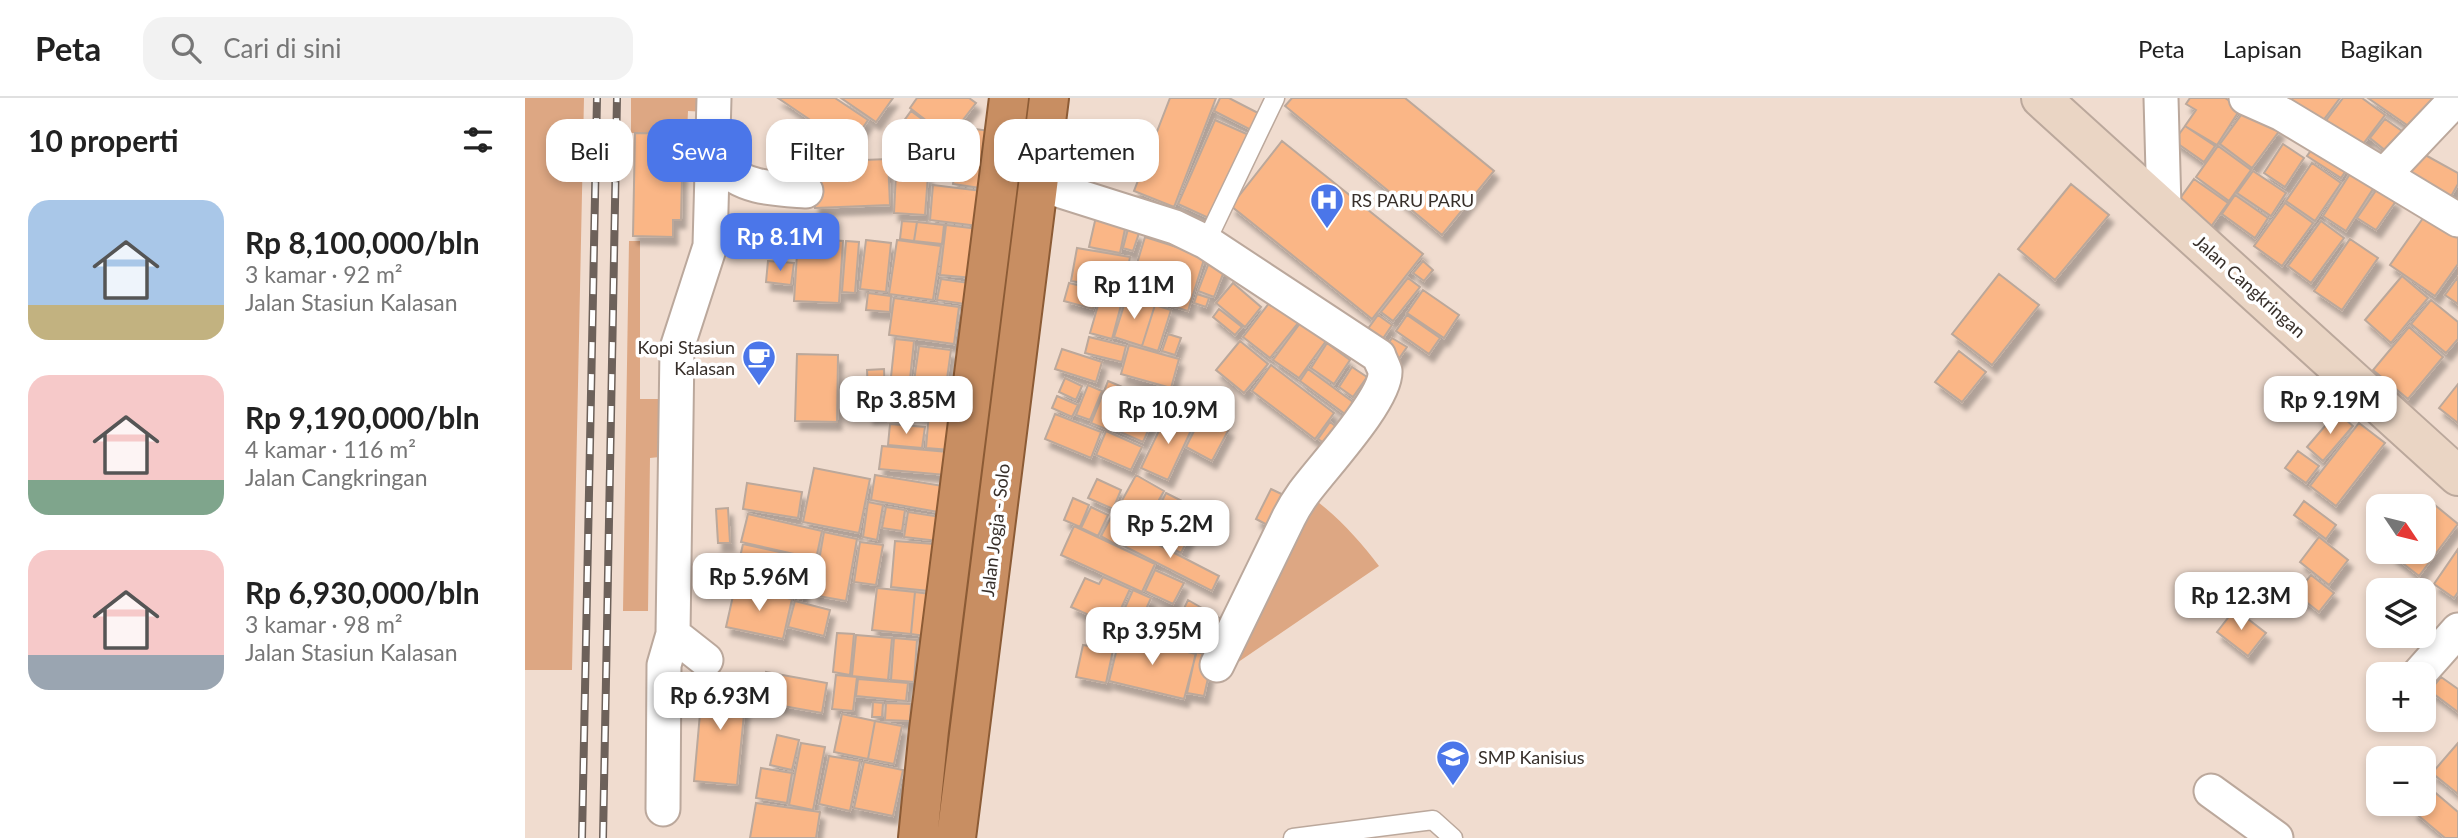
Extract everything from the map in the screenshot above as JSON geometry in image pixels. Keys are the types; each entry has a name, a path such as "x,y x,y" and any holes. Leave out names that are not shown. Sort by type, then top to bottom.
{"highway":[{"path":"918,838 929,730 1009,98"},
{"name":"Jalan Jogja - Solo","path":"956,838 1049,98"}],"main road":[{"name":"Jalan Cangkringan","path":"2041,98 2458,476"}],"street":[{"path":"714,98 714,119"},
{"path":"2161,98 2164,208"},
{"path":"2246,98 2282,114 2458,220"},
{"path":"2385,175 2457,98"},
{"path":"663,809 664,665 673,635 677,348 710,246 712,182"},
{"path":"750,182 766,188 806,191"},
{"path":"1039,184 1175,227 1206,242 1379,356 1385,372 1380,389 1367,411 1302,495 1289,517 1217,665"},
{"path":"2430,662 2458,630"},
{"path":"673,635 706,660"},
{"path":"2211,791 2276,838"}],"lane":[{"path":"1206,242 1275,98"},
{"path":"1293,838 1433,820 1453,838"}],"shaded area":[{"path":"525,98 584,98 584,119 546,119 546,182 582,182 572,670 525,670"},
{"path":"631,98 708,98 707,112 688,111 688,119 647,119 647,133 633,133"},
{"path":"629,241 640,241 640,399 669,399 669,456 650,458 648,611 623,611"},
{"path":"1311,497 1348,529 1379,566 1231,667"}],"building":[{"path":"778,98 835,98 866,119 809,119"},
{"path":"841,98 893,98 876,122"},
{"path":"917,98 969,98 976,103 964,119 924,119 910,108"},
{"path":"1170,98 1216,98 1174,207 1134,191 1137,182 1159,182 1159,126"},
{"path":"1220,98 1229,98 1260,114 1251,130 1214,111"},
{"name":"RS PARU PARU","path":"1292,98 1405,98 1494,171 1442,235 1285,106"},
{"path":"2190,98 2225,98 2241,108 2217,145 2185,126 2196,110 2186,104"},
{"path":"2293,98 2340,98 2319,126 2289,104"},
{"path":"2343,98 2362,98 2385,115 2360,148 2325,122"},
{"path":"2368,98 2431,98 2440,105 2420,134"},
{"path":"2247,107 2280,130 2252,168 2220,144"},
{"path":"911,111 922,119 905,119"},
{"path":"2385,119 2402,131 2386,151 2370,138"},
{"path":"1215,120 1249,135 1213,220 1178,204"},
{"path":"2185,126 2215,146 2204,162 2174,141"},
{"path":"980,130 994,132 994,190 953,184 980,182"},
{"path":"635,133 647,133 647,182 682,182 681,220 673,220 673,237 633,236"},
{"path":"2319,139 2352,161 2341,178 2307,156"},
{"name":"RS PARU PARU","path":"1282,141 1423,254 1372,319 1231,206"},
{"path":"2283,144 2304,158 2285,187 2264,173"},
{"path":"2218,146 2251,170 2229,201 2196,177"},
{"path":"2418,151 2458,173 2458,184 2445,207 2401,183"},
{"path":"882,159 882,182 889,182 890,205 815,208 814,182 868,182 868,160"},
{"path":"2312,163 2341,183 2315,221 2286,201"},
{"path":"2357,163 2380,178 2346,231 2323,216"},
{"path":"2253,171 2286,193 2271,216 2237,193"},
{"path":"2194,179 2228,203 2210,228 2176,204"},
{"path":"896,182 927,182 925,215 894,213"},
{"path":"2071,184 2109,215 2055,280 2018,249"},
{"path":"933,185 982,191 978,226 930,220"},
{"path":"2377,189 2396,201 2376,230 2357,218"},
{"path":"2235,195 2268,218 2255,238 2222,214"},
{"path":"2285,203 2313,223 2282,266 2254,246"},
{"path":"1098,208 1128,214 1120,253 1089,247"},
{"path":"2428,211 2458,231 2458,264 2435,296 2390,265"},
{"path":"902,221 917,222 914,241 900,239"},
{"path":"2321,221 2344,238 2311,283 2288,266"},
{"path":"917,222 944,225 942,244 914,241"},
{"path":"946,225 979,229 974,278 940,275"},
{"path":"1128,229 1139,233 1133,251 1123,248"},
{"path":"1145,237 1205,256 1188,311 1128,293"},
{"path":"798,238 843,241 839,303 794,301"},
{"path":"2350,239 2378,258 2342,310 2314,291"},
{"path":"866,240 891,243 886,292 860,289"},
{"path":"897,240 941,246 933,300 889,294"},
{"path":"846,241 859,242 855,293 842,292"},
{"path":"1077,248 1130,257 1124,290 1071,281"},
{"path":"1212,255 1228,261 1214,297 1198,291"},
{"path":"768,261 794,263 791,285 766,282"},
{"path":"1423,261 1433,270 1424,281 1413,273"},
{"path":"1999,274 2039,305 1992,365 1952,334"},
{"path":"2402,276 2428,298 2391,343 2365,320"},
{"path":"2458,277 2458,304 2445,295"},
{"path":"1408,278 1420,287 1393,321 1381,312"},
{"path":"941,279 969,283 965,304 937,300"},
{"path":"1069,283 1098,290 1093,309 1064,301"},
{"path":"1233,283 1261,307 1245,327 1216,303"},
{"path":"1103,288 1124,294 1112,339 1090,333"},
{"path":"1423,290 1459,315 1444,338 1407,313"},
{"path":"868,293 891,296 890,312 866,310"},
{"path":"1197,294 1209,298 1206,307 1194,303"},
{"path":"1127,296 1155,305 1142,346 1114,337"},
{"path":"894,298 959,307 954,344 889,335"},
{"path":"2431,300 2458,322 2458,339 2446,353 2411,324"},
{"path":"1270,302 1298,323 1270,358 1243,337"},
{"path":"1155,305 1171,310 1158,351 1142,346"},
{"path":"1219,309 1242,327 1235,335 1213,317"},
{"path":"1378,315 1392,325 1382,340 1367,330"},
{"path":"1407,315 1440,338 1429,354 1396,331"},
{"path":"1301,322 1326,341 1299,378 1273,360"},
{"path":"2409,327 2443,357 2408,399 2373,370"},
{"path":"1168,334 1181,338 1175,355 1162,351"},
{"path":"1089,337 1126,346 1122,362 1085,353"},
{"path":"1392,338 1407,347 1398,360 1384,350"},
{"path":"895,339 914,341 910,379 891,377"},
{"path":"1240,341 1268,364 1244,393 1216,370"},
{"path":"1327,343 1350,360 1334,384 1311,368"},
{"path":"1129,345 1179,359 1171,388 1121,374"},
{"path":"919,346 951,350 946,386 914,381"},
{"path":"1062,349 1102,362 1096,382 1055,369"},
{"path":"1959,351 1986,372 1962,402 1935,382"},
{"path":"797,354 838,355 837,422 795,421"},
{"path":"1271,365 1334,413 1315,439 1252,391"},
{"path":"1352,367 1367,377 1353,397 1339,387"},
{"path":"884,369 886,415 869,416 867,370"},
{"path":"1308,369 1353,402 1345,414 1300,381"},
{"path":"1065,378 1082,386 1076,400 1059,392"},
{"path":"1108,381 1125,388 1108,430 1091,423"},
{"path":"891,382 909,383 907,423 888,421"},
{"path":"2458,384 2458,423 2439,408"},
{"path":"1088,385 1102,391 1090,420 1076,415"},
{"path":"914,389 927,390 925,415 911,413"},
{"path":"931,389 957,391 951,450 926,448"},
{"path":"1057,396 1078,405 1072,417 1052,408"},
{"path":"1125,398 1156,413 1143,442 1111,428"},
{"path":"1168,412 1194,424 1168,480 1141,468"},
{"path":"2337,412 2353,426 2323,461 2307,447"},
{"path":"1055,414 1101,432 1091,458 1045,439"},
{"path":"1202,415 1229,429 1212,461 1186,447"},
{"path":"1330,422 1342,431 1330,447 1318,439"},
{"path":"2359,423 2385,443 2336,506 2310,486"},
{"path":"890,424 925,427 922,448 888,445"},
{"path":"1106,431 1142,447 1131,470 1096,455"},
{"path":"882,446 948,452 946,475 879,469"},
{"path":"2298,451 2319,466 2306,483 2285,468"},
{"path":"814,468 870,479 859,533 803,522"},
{"path":"875,475 943,486 938,512 871,500"},
{"path":"1136,475 1164,491 1142,530 1114,515"},
{"path":"1097,479 1121,490 1113,509 1088,498"},
{"path":"747,483 802,492 798,518 743,509"},
{"path":"1271,489 1290,498 1275,529 1256,519"},
{"path":"1166,493 1202,511 1181,553 1145,535"},
{"path":"1073,498 1089,505 1080,527 1064,520"},
{"path":"2304,501 2336,525 2326,539 2294,515"},
{"path":"868,502 883,505 877,540 863,537"},
{"path":"2436,506 2458,524 2436,553"},
{"path":"886,507 905,510 902,531 882,528"},
{"path":"1091,507 1108,515 1098,536 1081,528"},
{"path":"728,508 730,543 718,543 716,509"},
{"path":"908,512 941,517 938,541 904,537"},
{"path":"748,514 822,531 816,559 741,542"},
{"path":"1111,517 1125,524 1115,544 1101,536"},
{"path":"1074,526 1155,564 1142,592 1061,555"},
{"path":"1128,529 1219,576 1212,591 1120,544"},
{"path":"824,532 857,539 846,601 813,595"},
{"path":"2319,537 2348,560 2329,585 2300,562"},
{"path":"895,541 934,544 929,591 891,587"},
{"path":"860,542 883,545 876,585 854,582"},
{"path":"743,544 811,559 802,599 734,584"},
{"path":"2458,549 2458,592 2454,598 2436,585 2436,581"},
{"path":"2404,564 2428,564 2419,576"},
{"path":"1155,570 1184,583 1173,604 1145,591"},
{"path":"2311,575 2334,593 2319,612 2296,594"},
{"path":"1103,577 1130,589 1113,626 1071,607 1085,578 1099,584"},
{"path":"735,587 792,599 783,639 726,627"},
{"path":"877,588 915,592 911,634 872,630"},
{"path":"1133,590 1151,598 1142,618 1124,610"},
{"path":"915,592 930,594 925,636 911,634"},
{"path":"1188,600 1228,623 1217,645 1176,625"},
{"path":"795,601 830,610 824,636 788,627"},
{"path":"2235,609 2266,633 2248,656 2217,632"},
{"path":"1122,615 1137,621 1134,630 1118,625"},
{"path":"1151,624 1179,630 1176,647 1147,641"},
{"path":"837,633 854,634 850,675 833,672"},
{"path":"856,635 892,638 888,680 852,676"},
{"path":"1120,636 1196,654 1184,699 1109,681"},
{"path":"894,638 917,640 914,682 891,680"},
{"path":"1083,645 1113,650 1106,683 1076,677"},
{"path":"1196,652 1213,656 1204,696 1187,693"},
{"path":"766,672 827,683 822,713 761,702"},
{"path":"836,675 857,677 853,711 832,709"},
{"path":"2441,677 2458,689 2458,712 2436,696 2436,683"},
{"path":"858,679 908,683 906,701 856,696"},
{"path":"703,680 747,684 737,785 694,781"},
{"path":"873,702 883,703 882,717 872,717"},
{"path":"886,703 911,704 910,721 885,720"},
{"path":"842,714 875,721 868,759 834,752"},
{"path":"875,721 902,726 894,764 868,759"},
{"path":"777,735 799,740 792,770 770,765"},
{"path":"801,743 825,747 813,810 789,805"},
{"path":"2458,743 2458,794 2436,776 2436,768"},
{"path":"829,756 860,761 850,811 819,804"},
{"path":"864,762 903,770 893,816 854,808"},
{"path":"761,768 792,773 787,803 756,798"},
{"path":"2436,793 2458,812 2458,838 2445,838 2419,816 2436,816"},
{"path":"756,803 820,812 816,838 750,838"}],"railway":[{"path":"582,838 597,98"},
{"path":"603,838 617,98"}],"place":[{"name":"RS PARU PARU","path":"1327,230"},
{"name":"Kopi Stasiun Kalasan","path":"759,387"},
{"name":"SMP Kanisius","path":"1453,787"}]}
